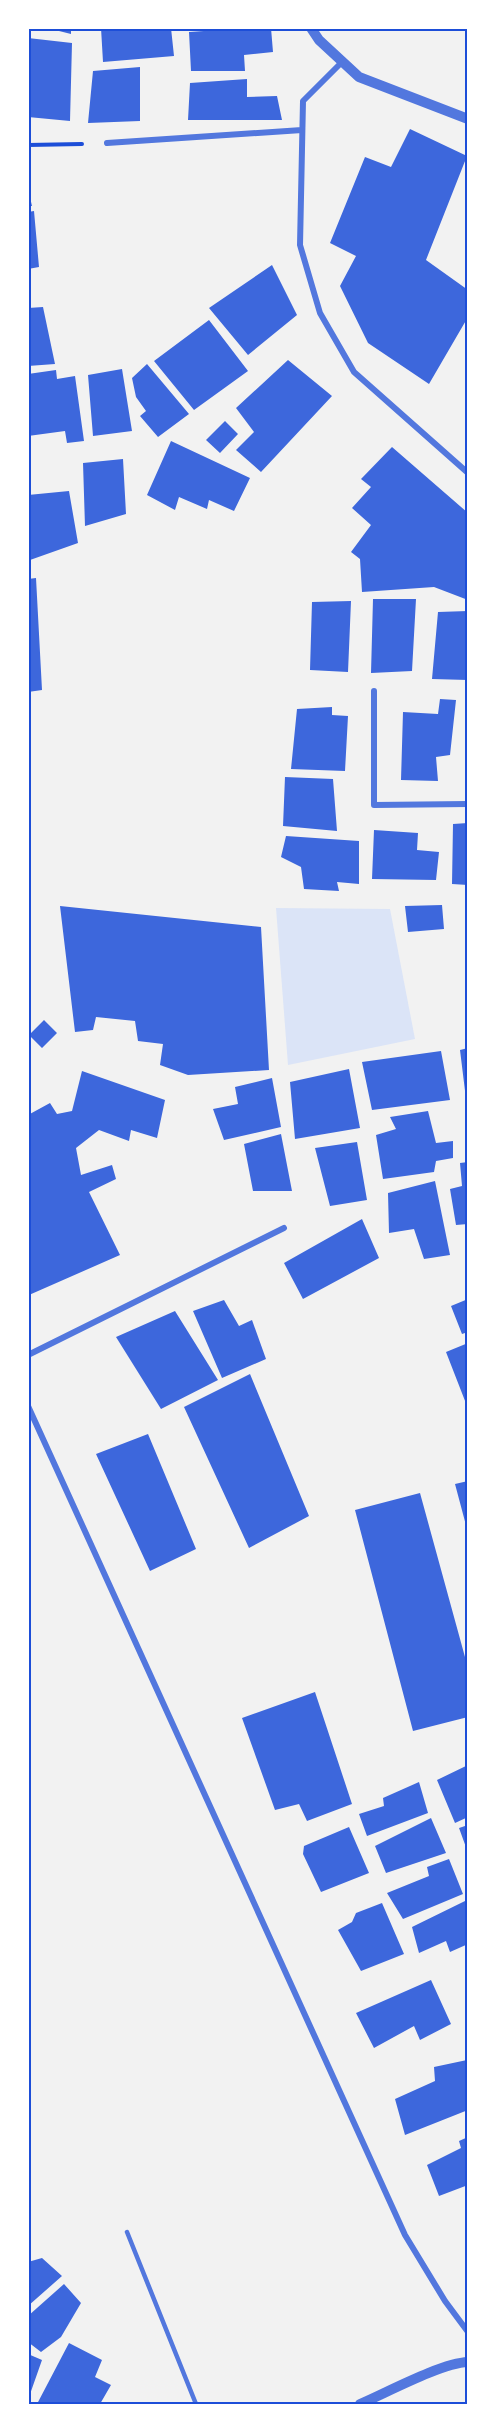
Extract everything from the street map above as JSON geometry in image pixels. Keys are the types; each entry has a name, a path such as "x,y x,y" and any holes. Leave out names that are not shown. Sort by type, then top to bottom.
{"street":[{"path":"311,28 319,40 359,77 468,119"},
{"path":"342,62 303,101 300,245 320,313 354,372 468,473"},
{"path":"107,143 302,130"},
{"path":"374,692 374,805 468,804"},
{"path":"28,1355 284,1228"},
{"path":"28,1406 405,2235 445,2301 468,2331"},
{"path":"360,2404 458,2362 468,2362"}],"lane":[{"path":"127,2232 196,2404"}],"path":[{"path":"28,145 107,143"}],"shaded area":[{"path":"276,908 390,909 415,1039 288,1065"}],"building":[{"path":"47,28 71,28 71,34"},
{"path":"101,28 171,28 174,56 103,62"},
{"path":"271,28 273,52 244,55 245,71 191,71 189,32"},
{"path":"28,38 72,43 70,121 28,117"},
{"path":"140,67 140,121 88,123 93,71"},
{"path":"247,79 247,97 277,96 282,120 188,120 190,83"},
{"path":"410,129 467,156 426,260 468,290 468,317 429,384 368,343 340,286 356,256 330,243 365,157 391,167"},
{"path":"28,189 32,206 28,206"},
{"path":"34,211 39,267 28,269 28,212"},
{"path":"272,265 297,315 248,355 209,308"},
{"path":"43,307 55,364 28,366 28,308"},
{"path":"209,320 248,371 194,410 154,361"},
{"path":"288,360 332,396 261,472 236,450 254,432 236,408"},
{"path":"147,364 189,414 158,437 140,416 146,411 136,397 132,378"},
{"path":"122,369 132,431 93,436 88,375"},
{"path":"56,370 57,379 75,376 84,441 67,443 65,431 28,436 28,374"},
{"path":"225,421 238,434 220,453 206,440"},
{"path":"171,441 250,478 234,511 209,500 207,509 179,497 175,510 147,495"},
{"path":"392,447 468,513 468,600 434,587 362,592 360,559 351,552 371,525 352,508 371,487 361,479"},
{"path":"123,459 126,514 85,526 83,463"},
{"path":"69,491 78,543 30,560 28,526 31,525 28,495"},
{"path":"36,578 42,690 28,692 28,579"},
{"path":"373,599 416,599 412,671 371,673"},
{"path":"351,601 348,672 310,670 312,602"},
{"path":"468,611 468,680 432,679 438,612"},
{"path":"440,699 456,700 450,755 436,757 438,781 401,780 403,712 438,714"},
{"path":"332,707 332,715 348,716 345,771 291,769 297,709"},
{"path":"285,777 333,779 337,831 283,826"},
{"path":"468,823 468,885 452,884 453,824"},
{"path":"374,830 418,833 417,850 439,852 436,880 372,879"},
{"path":"286,836 359,841 359,884 337,882 339,891 304,889 301,867 281,857"},
{"path":"442,905 444,929 408,932 405,906"},
{"path":"60,906 261,927 269,1070 188,1075 160,1065 163,1044 138,1041 135,1021 96,1017 93,1030 75,1032"},
{"path":"44,1020 57,1033 42,1048 29,1035"},
{"path":"468,1048 468,1099 466,1099 460,1050"},
{"path":"441,1051 450,1100 372,1110 362,1062"},
{"path":"349,1069 360,1128 295,1139 290,1082"},
{"path":"82,1071 165,1100 157,1138 131,1130 129,1141 99,1130 76,1148 81,1175 112,1165 116,1179 89,1192 120,1255 29,1295 28,1115 50,1103 57,1114 72,1111"},
{"path":"272,1078 281,1127 224,1140 213,1109 238,1104 235,1087"},
{"path":"428,1111 436,1143 453,1141 453,1158 436,1161 434,1172 383,1179 376,1135 396,1129 390,1117"},
{"path":"281,1134 292,1191 253,1191 244,1144"},
{"path":"357,1142 367,1200 330,1206 315,1148"},
{"path":"468,1162 468,1224 456,1225 450,1189 462,1186 460,1163"},
{"path":"435,1181 450,1255 424,1259 414,1229 389,1233 388,1193"},
{"path":"362,1219 379,1258 303,1299 284,1263"},
{"path":"468,1299 468,1332 462,1334 451,1306"},
{"path":"224,1300 239,1326 252,1320 266,1359 222,1378 193,1311"},
{"path":"175,1311 218,1380 161,1409 116,1337"},
{"path":"468,1343 468,1406 467,1406 446,1352"},
{"path":"250,1374 309,1516 249,1548 184,1407"},
{"path":"148,1434 196,1549 150,1571 96,1454"},
{"path":"468,1481 468,1529 467,1529 455,1484"},
{"path":"420,1493 468,1668 468,1717 413,1731 355,1510"},
{"path":"315,1692 352,1804 307,1821 299,1804 275,1810 242,1718"},
{"path":"468,1765 468,1817 455,1823 437,1780"},
{"path":"419,1782 428,1813 367,1836 359,1814 384,1806 383,1798"},
{"path":"431,1818 446,1853 386,1873 375,1846"},
{"path":"468,1825 468,1850 467,1850 459,1828"},
{"path":"349,1827 369,1873 321,1892 303,1854 304,1846"},
{"path":"449,1859 463,1894 403,1919 387,1893 429,1876 427,1867"},
{"path":"465,1901 468,1906 468,1944 450,1952 446,1941 419,1953 412,1927"},
{"path":"382,1903 404,1954 361,1971 338,1930 352,1922 356,1913"},
{"path":"431,1980 451,2024 420,2040 414,2026 374,2048 356,2013"},
{"path":"467,2060 468,2110 405,2135 395,2099 435,2081 434,2067"},
{"path":"468,2137 468,2185 439,2196 427,2165 461,2148 459,2141"},
{"path":"42,2258 62,2276 28,2306 28,2262"},
{"path":"64,2284 81,2303 61,2337 41,2352 28,2342 28,2316"},
{"path":"69,2343 102,2360 95,2377 111,2385 100,2404 37,2404"},
{"path":"28,2354 42,2360 29,2397 28,2397"}]}
